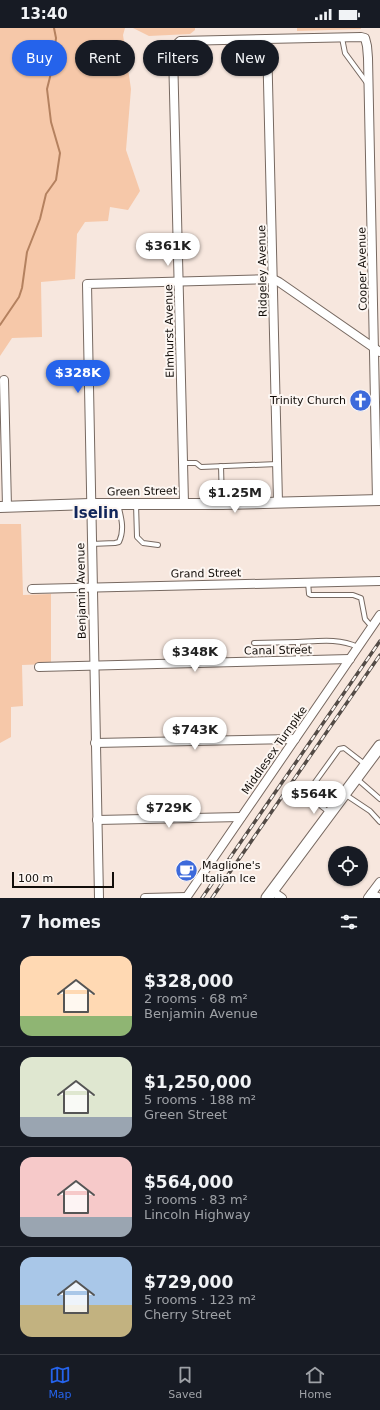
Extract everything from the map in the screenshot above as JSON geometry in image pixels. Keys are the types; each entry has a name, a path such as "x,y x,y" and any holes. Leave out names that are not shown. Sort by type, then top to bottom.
{"main road":[{"path":"270,895 380,746"}],"street":[{"name":"Cooper Avenue","path":"342,38 365,38 368,52 377,350 379,500"},
{"path":"267,40 342,38"},
{"name":"Elmhurst Avenue","path":"184,503 173,52 175,46 180,41 221,41"},
{"name":"Ridgeley Avenue","path":"268,76 278,502"},
{"path":"178,281 273,279 377,350"},
{"name":"Benjamin Avenue","path":"99,898 86,284 178,281"},
{"path":"3,507 4,380"},
{"name":"Green Street","path":"3,507 90,504 222,504 379,500"},
{"name":"Grand Street","path":"32,589 380,581"},
{"name":"Middlesex Turnpike","path":"187,897 380,615"},
{"name":"Canal Street","path":"39,667 350,659"},
{"path":"95,743 295,739"},
{"path":"97,820 241,817"},
{"path":"380,882 370,896 380,898"},
{"path":"270,895 282,898"},
{"path":"145,898 187,897"}],"lane":[{"path":"342,38 345,53 369,85"},
{"path":"183,464 196,463 201,467 243,464 277,464"},
{"path":"221,466 222,504"},
{"path":"91,544 115,544 119,542 122,532 122,521 118,504"},
{"path":"136,504 137,537 143,543 158,544"},
{"path":"308,582 309,594 311,595 354,595 361,598 365,619 372,627"},
{"path":"254,643 338,641 358,647"},
{"path":"298,642 298,661"},
{"path":"330,813 308,796 308,792 339,749 344,748 366,765"},
{"path":"356,778 380,799"},
{"path":"344,794 370,811 380,822"}],"shaded area":[{"path":"0,28 125,28 123,35 124,40 75,40 75,76 129,76 131,89 126,150 140,191 128,210 110,207 108,221 85,222 77,234 75,279 41,282 42,337 12,338 0,356"},
{"path":"133,28 195,28 195,30 190,34 149,36"},
{"path":"297,28 361,28 361,29 297,31"},
{"path":"0,524 21,524 23,595 51,594 51,664 22,665 23,706 11,707 11,737 0,743"}],"waterway":[{"path":"0,325 19,297 22,288 27,252 40,219 46,194 56,180 60,153 51,122 47,89 52,69 56,38 54,28"}],"railway":[{"path":"202,898 380,641"},
{"path":"212,898 380,655"}],"place":[{"name":"Trinity Church","path":"361,400"},
{"name":"Maglione's Italian Ice","path":"187,871"}],"district":[{"name":"Iselin","path":"96,513"}]}
